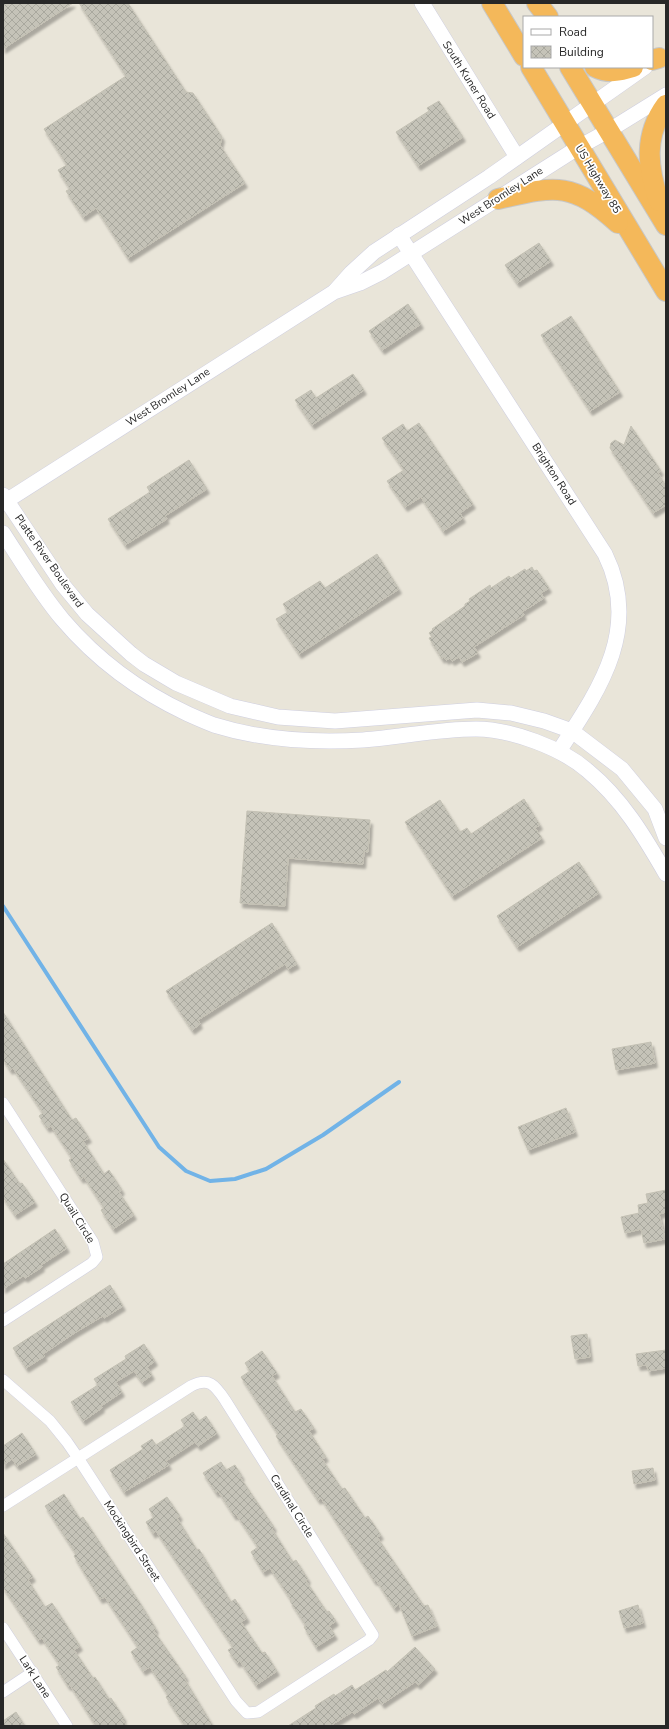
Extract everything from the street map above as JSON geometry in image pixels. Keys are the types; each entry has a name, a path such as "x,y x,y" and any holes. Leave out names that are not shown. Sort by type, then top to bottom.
{"highway":[{"path":"492,3 523,54"},
{"path":"532,3 539,16"},
{"path":"538,3 547,16"},
{"name":"US Highway 85","path":"532,68 666,291"},
{"path":"571,68 666,223"},
{"path":"598,68 614,71 628,68"},
{"path":"666,105 654,128 649,146 649,154 657,197 666,223"},
{"path":"498,199 548,189 574,193 596,204 634,238"}],"main road":[{"name":"South Kuner Road","path":"422,3 517,157"},
{"name":"West Bromley Lane","path":"334,292 362,263 399,235 517,157 644,68"},
{"name":"West Bromley Lane","path":"4,500 334,292 371,278 412,254 579,147 666,95"},
{"name":"Brighton Road","path":"399,235 605,554 616,578 619,607 613,652 602,683 559,751"},
{"name":"Platte River Boulevard","path":"4,500 78,604 108,635 144,664 190,690 230,706 278,717 335,721 477,710 511,713 544,721 572,731"},
{"name":"Platte River Boulevard","path":"3,533 65,623 116,671 152,695 212,724 244,733 286,739 324,741 362,740 477,729 500,732 530,740 559,751"},
{"path":"381,718 384,738"},
{"path":"360,719 362,740"},
{"path":"572,731 622,769 637,786 655,809 666,838"},
{"path":"559,751 588,770 628,812 666,874"}],"street":[{"name":"Quail Circle","path":"3,1104 93,1242 97,1257 92,1263 3,1321"},
{"name":"Mockingbird Street","path":"3,1380 50,1421 67,1442 236,1701 248,1713"},
{"name":"Cardinal Circle","path":"78,1458 197,1383 207,1382 214,1385 225,1400 373,1635 369,1640 258,1712 248,1713"},
{"path":"3,1506 78,1458"},
{"name":"Lark Lane","path":"3,1628 67,1726"},
{"path":"3,1692 33,1672"}],"building":[{"path":"3,3 73,3 3,49"},
{"path":"79,3 128,3 186,92 193,93 222,137 220,145 245,183 128,258 96,208 83,217 66,191 70,189 58,170 67,165 44,129 126,76"},
{"path":"439,101 463,137 418,166 396,132 429,111 427,108"},
{"path":"539,243 551,261 517,283 505,265"},
{"path":"408,304 421,324 382,350 369,331"},
{"path":"571,316 620,392 590,411 541,335"},
{"path":"353,374 364,390 312,425 295,400 311,390 316,398"},
{"path":"419,423 473,504 460,513 463,518 443,531 421,497 405,507 387,481 404,470 382,438 403,424 407,431"},
{"path":"631,426 661,471 658,473 666,486 666,505 653,513 610,448 611,443 615,440 624,445"},
{"path":"189,460 207,489 165,516 167,519 125,545 108,519 150,492 147,487"},
{"path":"377,554 399,589 299,654 276,619 288,612 283,604 320,581 325,588"},
{"path":"532,567 534,571 537,570 549,588 541,593 544,598 522,612 524,615 474,647 478,653 462,662 459,657 452,661 450,658 446,660 444,657 442,659 429,638 432,637 429,633 433,630 432,629 465,606 465,604 470,601 469,599 490,585 491,588 509,576 511,578 525,569 526,571"},
{"path":"524,799 540,825 535,828 542,838 452,896 405,822 440,800 460,832 467,828 471,834"},
{"path":"247,811 370,820 368,852 364,851 363,864 288,858 285,906 240,903"},
{"path":"579,862 599,893 517,947 497,916"},
{"path":"272,923 297,964 288,969 285,964 198,1020 200,1024 192,1030 166,991"},
{"path":"3,1012 72,1120 76,1118 89,1138 83,1141 104,1174 109,1170 122,1190 119,1192 134,1215 113,1229 101,1210 104,1208 84,1177 81,1179 69,1160 72,1158 51,1126 47,1128 39,1116 43,1113 13,1068 10,1070 3,1059"},
{"path":"651,1042 655,1063 616,1070 612,1049"},
{"path":"566,1108 575,1132 528,1150 518,1127"},
{"path":"3,1159 20,1184 22,1183 35,1202 15,1215 3,1197"},
{"path":"666,1190 666,1212 659,1214 665,1239 644,1243 641,1229 625,1233 621,1217 639,1213 638,1205 648,1203 646,1194"},
{"path":"55,1229 67,1248 41,1265 42,1267 25,1278 23,1276 3,1289 3,1264"},
{"path":"110,1285 123,1306 104,1318 103,1316 76,1332 43,1354 45,1356 26,1368 13,1348"},
{"path":"587,1334 590,1357 575,1359 571,1336"},
{"path":"144,1344 155,1361 147,1367 152,1375 142,1382 134,1371 116,1382 122,1392 101,1406 102,1408 83,1421 71,1402 98,1385 94,1379 126,1359 125,1356"},
{"path":"666,1350 666,1368 648,1371 647,1365 638,1366 636,1354"},
{"path":"262,1351 277,1373 272,1376 295,1412 301,1409 314,1428 309,1431 326,1457 322,1459 342,1489 345,1488 365,1518 368,1516 381,1535 377,1537 424,1606 428,1605 437,1626 412,1636 399,1604 394,1608 376,1580 374,1581 321,1498 318,1500 276,1436 278,1434 241,1377 250,1371 245,1363"},
{"path":"193,1412 199,1421 206,1416 217,1433 198,1446 195,1442 166,1461 169,1465 124,1492 110,1470 143,1449 141,1446 152,1439 156,1445 185,1426 181,1420"},
{"path":"22,1433 36,1454 17,1466 12,1459 3,1465 3,1446"},
{"path":"221,1462 226,1470 235,1465 242,1476 240,1477 274,1527 272,1529 293,1562 296,1560 308,1579 306,1581 327,1612 329,1611 336,1621 329,1626 335,1635 316,1647 304,1627 306,1626 290,1601 291,1600 270,1568 263,1572 251,1552 258,1547 236,1514 234,1516 218,1491 216,1493 203,1473"},
{"path":"653,1468 655,1480 634,1484 632,1471"},
{"path":"64,1494 80,1519 83,1517 142,1606 156,1629 154,1631 186,1677 184,1678 213,1726 185,1726 166,1697 168,1695 150,1667 143,1671 131,1652 138,1647 105,1597 100,1599 74,1556 76,1554 45,1506"},
{"path":"167,1497 180,1516 177,1518 197,1550 199,1549 231,1602 235,1599 247,1618 241,1622 262,1653 265,1652 277,1671 256,1685 240,1661 237,1663 228,1650 233,1647 156,1531 153,1534 146,1522 154,1517 149,1509"},
{"path":"3,1533 33,1577 28,1580 45,1607 52,1603 80,1646 74,1650 93,1678 95,1677 109,1699 111,1698 124,1718 122,1719 127,1726 96,1726 70,1685 68,1686 56,1667 60,1665 42,1638 38,1640 3,1587"},
{"path":"638,1605 643,1623 624,1628 619,1611"},
{"path":"415,1647 435,1669 418,1685 415,1682 382,1704 378,1698 354,1714 352,1712 330,1726 288,1726 316,1708 315,1706 334,1694 335,1696 352,1685 355,1690 386,1670 387,1672"},
{"path":"16,1712 25,1726 3,1726 3,1721"}],"waterway":[{"path":"3,906 159,1147 186,1171 210,1181 235,1179 266,1169 323,1135 399,1082"}]}
